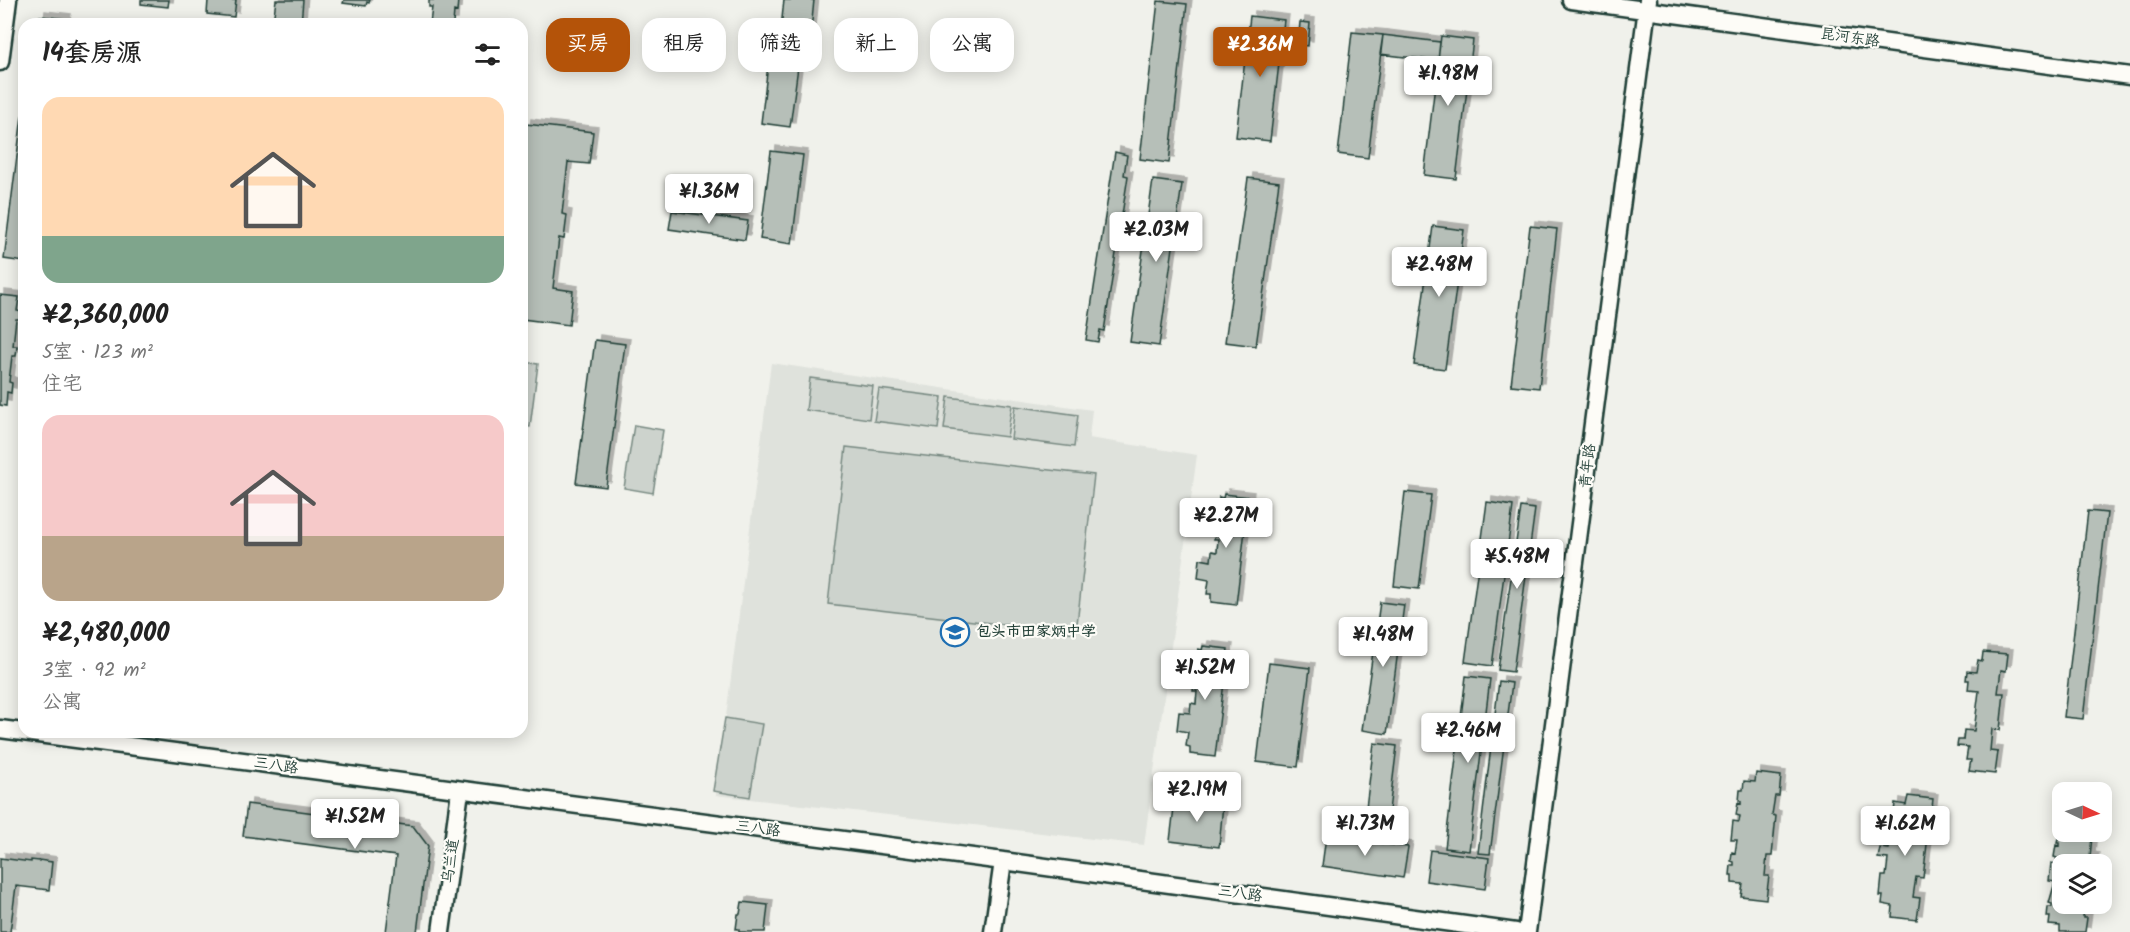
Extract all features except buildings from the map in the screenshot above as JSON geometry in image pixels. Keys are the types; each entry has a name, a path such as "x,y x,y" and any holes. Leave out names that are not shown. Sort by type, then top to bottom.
{"main road":[{"path":"0,62 8,0"},
{"name":"昆河东路","path":"1571,0 1648,5 2130,76"},
{"name":"青年路","path":"1527,932 1648,5"},
{"name":"三八路","path":"0,729 18,731"},
{"name":"三八路","path":"67,738 1003,861 1516,932"},
{"name":"乌兰道","path":"441,932 460,791"},
{"path":"993,932 1003,861"}],"shaded area":[{"path":"528,363 538,364 530,427 528,427"},
{"name":"包头市田家炳中学","path":"771,363 1092,410 1089,438 1197,455 1144,845 716,795"},
{"path":"810,378 873,386 869,419 806,410"},
{"path":"879,389 942,397 938,429 874,421"},
{"path":"948,397 1012,405 1007,437 944,429"},
{"path":"1015,406 1078,415 1074,447 1011,439"},
{"path":"634,425 663,430 653,493 624,488"},
{"path":"846,447 1094,475 1076,633 828,604"},
{"path":"725,718 762,724 750,797 713,791"}],"place":[{"name":"包头市田家炳中学","path":"955,632"}]}
